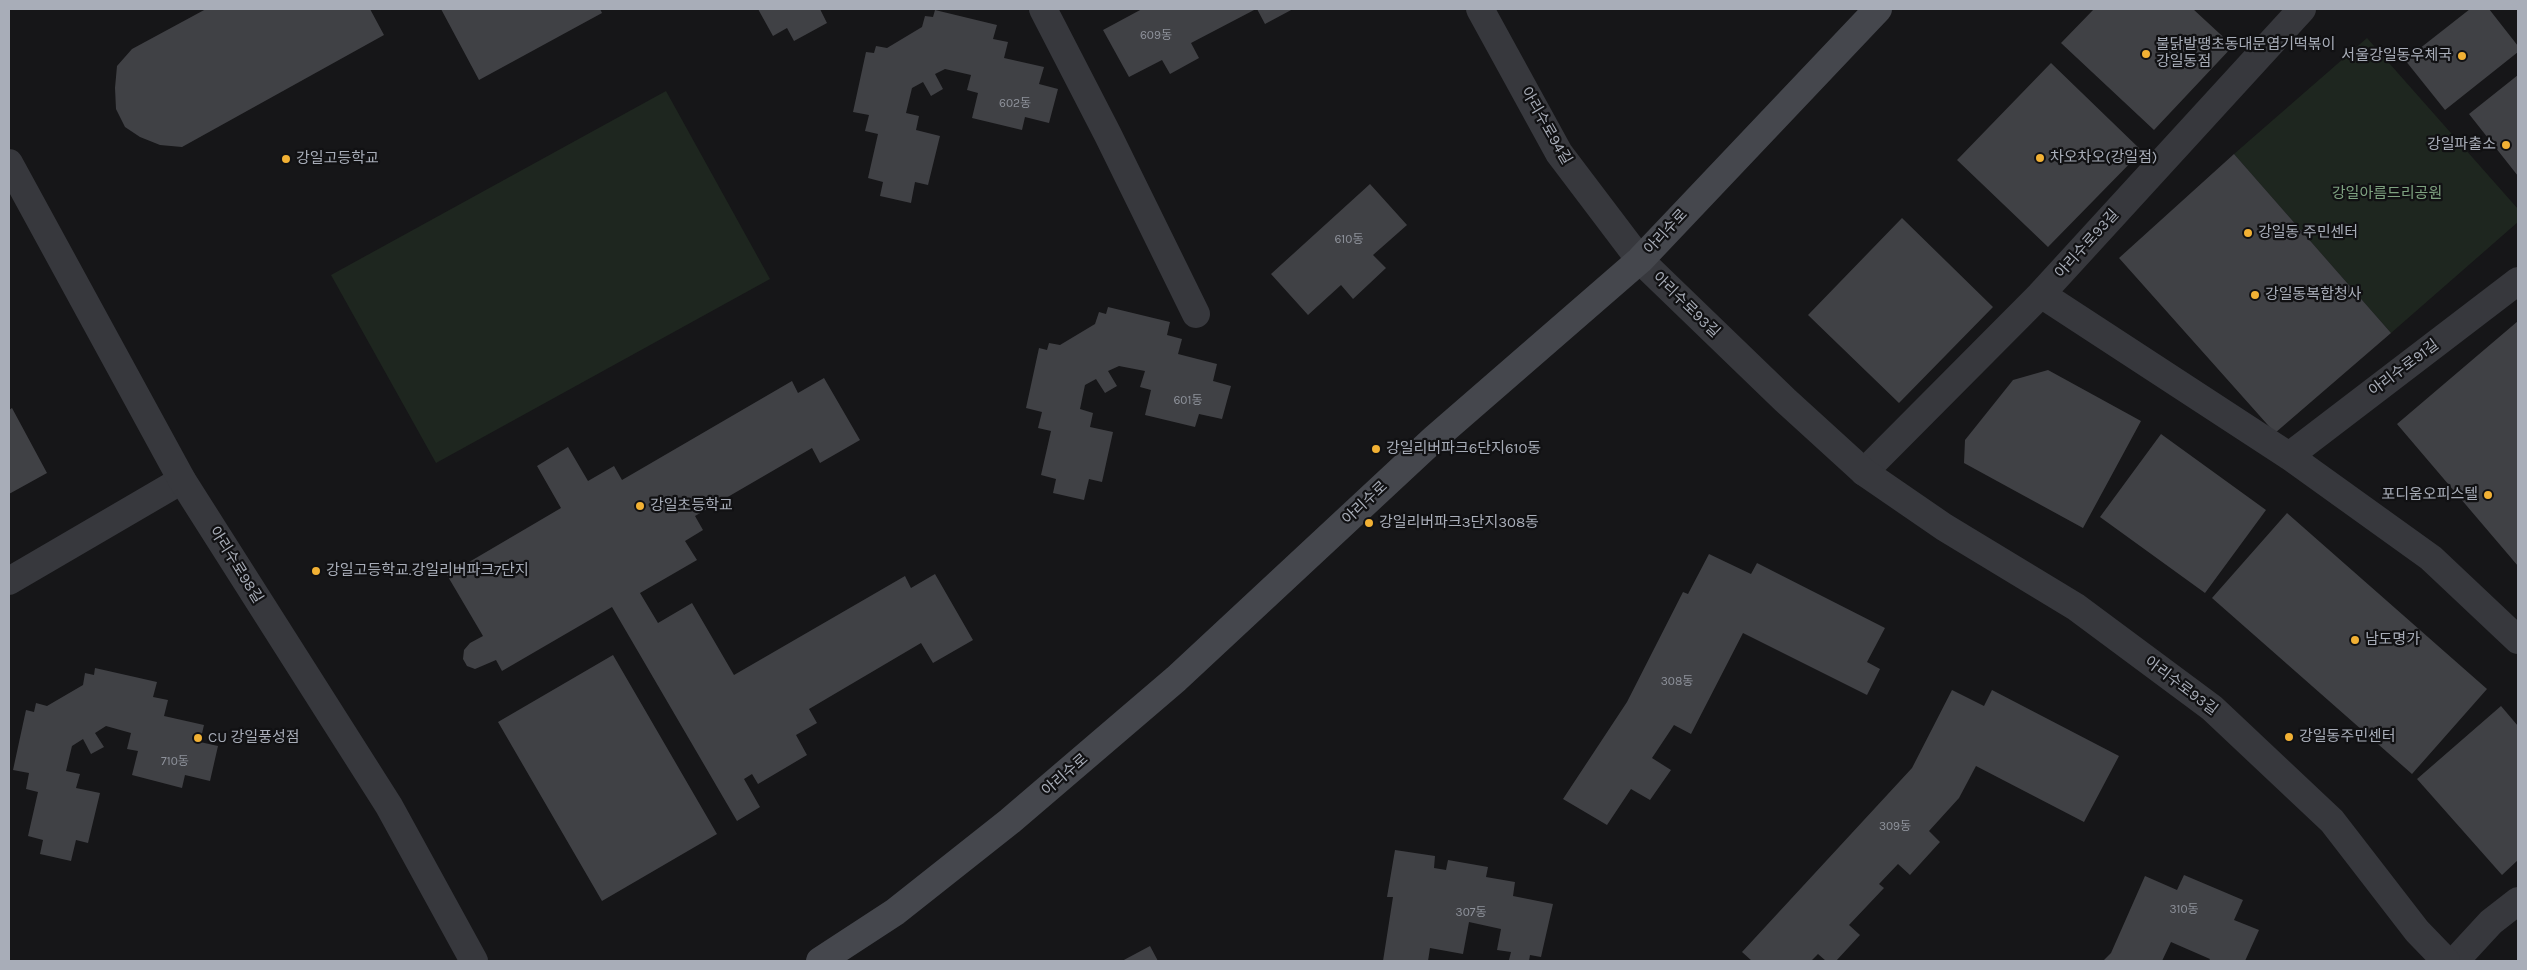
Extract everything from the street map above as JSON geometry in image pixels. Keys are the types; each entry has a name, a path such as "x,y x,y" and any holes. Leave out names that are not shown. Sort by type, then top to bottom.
{"main road":[{"name":"아리수로","path":"820,961 895,912 1025,808 1176,680 1435,438 1640,260 1878,9"}],"street":[{"path":"1042,9 1108,135 1196,314"},
{"name":"아리수로94길","path":"1480,9 1559,153 1640,260"},
{"name":"아리수로93길","path":"1864,472 2041,294 2302,9"},
{"name":"아리수로98길","path":"9,163 182,480 389,806 474,961"},
{"name":"아리수로93길","path":"1640,260 1785,400 1864,472 1944,527 2076,607 2212,708 2332,821 2417,931 2446,961"},
{"name":"아리수로91길","path":"2289,456 2518,281"},
{"path":"2041,294 2289,456 2431,558 2517,637"},
{"path":"9,581 182,480"},
{"path":"2455,961 2491,922 2518,901"}],"green space":[{"name":"강일아름드리공원","path":"2367,38 2518,209 2518,222 2391,333 2234,154"},
{"path":"666,91 770,279 436,463 331,275"}],"building":[{"path":"206,9 370,9 384,35 182,147 160,145 140,137 125,127 116,109 117,66 132,49"},
{"path":"441,9 600,9 602,13 479,80"},
{"path":"758,9 820,9 827,23 794,41 787,28 773,36"},
{"path":"1142,9 1256,9 1191,43 1199,58 1170,74 1162,60 1129,77 1103,30"},
{"path":"1257,9 1293,9 1265,24"},
{"path":"2094,9 2193,9 2233,46 2154,130 2061,43"},
{"name":"서울강일동우체국","path":"2470,9 2489,9 2518,46 2518,52 2445,110 2405,60"},
{"path":"935,10 997,25 993,39 1008,42 1004,58 1044,67 1039,84 1058,89 1049,123 1025,117 1022,130 972,118 978,93 967,90 971,75 945,69 935,74 943,89 931,96 923,82 912,88 906,113 919,116 916,130 940,136 928,185 915,182 911,203 880,196 883,182 868,178 878,134 865,131 869,115 853,112 866,52 874,53 876,46 887,48 922,27 925,16 933,17"},
{"path":"2051,63 2142,151 2048,247 1957,160"},
{"name":"강일파출소","path":"2518,75 2518,176 2469,114"},
{"name":"강일동복합청사","path":"2234,154 2391,333 2275,433 2119,258"},
{"path":"1370,184 1407,225 1373,255 1386,268 1353,299 1341,285 1308,315 1271,274"},
{"path":"1902,218 1993,307 1899,403 1808,315"},
{"path":"1108,307 1170,322 1167,335 1182,339 1178,354 1217,364 1213,381 1231,386 1222,419 1199,414 1195,427 1145,415 1151,390 1140,387 1145,371 1119,366 1108,371 1117,386 1105,393 1096,379 1085,385 1080,409 1093,413 1090,427 1113,432 1102,482 1089,479 1084,500 1053,493 1056,479 1041,475 1051,431 1038,428 1042,412 1026,408 1039,348 1047,350 1049,343 1060,345 1095,324 1099,312 1106,314"},
{"name":"포디움오피스텔","path":"2518,321 2518,566 2397,424"},
{"path":"2048,370 2141,421 2083,528 1964,463 1965,440 2013,380"},
{"path":"824,378 860,440 820,463 812,448 695,516 703,530 685,541 697,560 640,593 658,623 692,603 734,675 905,576 911,588 935,574 973,640 933,663 921,643 809,709 817,723 796,735 807,755 758,784 752,774 744,779 760,807 737,821 612,607 502,671 496,660 475,669 467,666 463,659 464,650 470,643 483,636 447,575 561,508 537,466 568,447 588,481 614,466 622,480 792,381 798,393"},
{"path":"12,408 47,473 9,494 9,410"},
{"path":"2161,434 2266,510 2205,593 2100,517"},
{"path":"2287,513 2487,689 2412,774 2212,598"},
{"path":"1709,554 1751,574 1757,563 1885,628 1867,662 1880,669 1867,695 1743,633 1691,734 1674,725 1652,758 1671,770 1650,800 1631,789 1607,825 1563,799 1627,702 1683,592 1688,594"},
{"path":"613,655 717,834 602,901 498,722"},
{"path":"95,668 157,682 153,697 168,700 164,716 204,725 200,742 218,746 210,781 185,775 182,788 132,775 138,751 127,749 131,733 106,726 95,733 104,747 91,754 83,739 72,746 66,771 80,774 76,788 100,793 88,843 76,840 71,861 40,854 43,840 28,836 38,792 26,789 29,773 13,770 26,710 34,712 36,703 47,706 83,685 85,673 94,675"},
{"path":"1952,690 1984,706 1992,690 2119,756 2084,822 1976,766 1959,798 1929,831 1940,842 1910,875 1898,864 1879,884 1884,888 1849,925 1860,935 1836,961 1826,961 1818,954 1811,961 1752,961 1742,952 1912,768"},
{"path":"2501,706 2518,726 2518,860 2502,875 2417,779"},
{"path":"1395,850 1435,856 1434,868 1446,870 1448,860 1488,867 1486,877 1515,882 1513,896 1553,904 1541,957 1530,955 1529,961 1509,960 1511,952 1497,950 1501,929 1469,922 1463,954 1430,948 1428,961 1383,961 1393,897 1387,897"},
{"path":"2184,875 2243,900 2234,920 2259,930 2245,961 2209,961 2210,959 2171,942 2162,961 2103,961 2111,953 2145,876 2177,890"},
{"path":"1150,946 1158,961 1122,961"}],"place":[{"name":"불닭발땡초동대문엽기떡볶이 강일동점","path":"2146,54"},
{"name":"서울강일동우체국","path":"2462,56"},
{"name":"강일파출소","path":"2506,145"},
{"name":"차오차오(강일점)","path":"2040,158"},
{"name":"강일고등학교","path":"286,159"},
{"name":"강일동 주민센터","path":"2248,233"},
{"name":"강일동복합청사","path":"2255,295"},
{"name":"강일리버파크6단지610동","path":"1376,449"},
{"name":"포디움오피스텔","path":"2488,495"},
{"name":"강일초등학교","path":"640,506"},
{"name":"강일리버파크3단지308동","path":"1369,523"},
{"name":"강일고등학교.강일리버파크7단지","path":"316,571"},
{"name":"남도명가","path":"2355,640"},
{"name":"강일동주민센터","path":"2289,737"},
{"name":"CU 강일풍성점","path":"198,738"}]}
